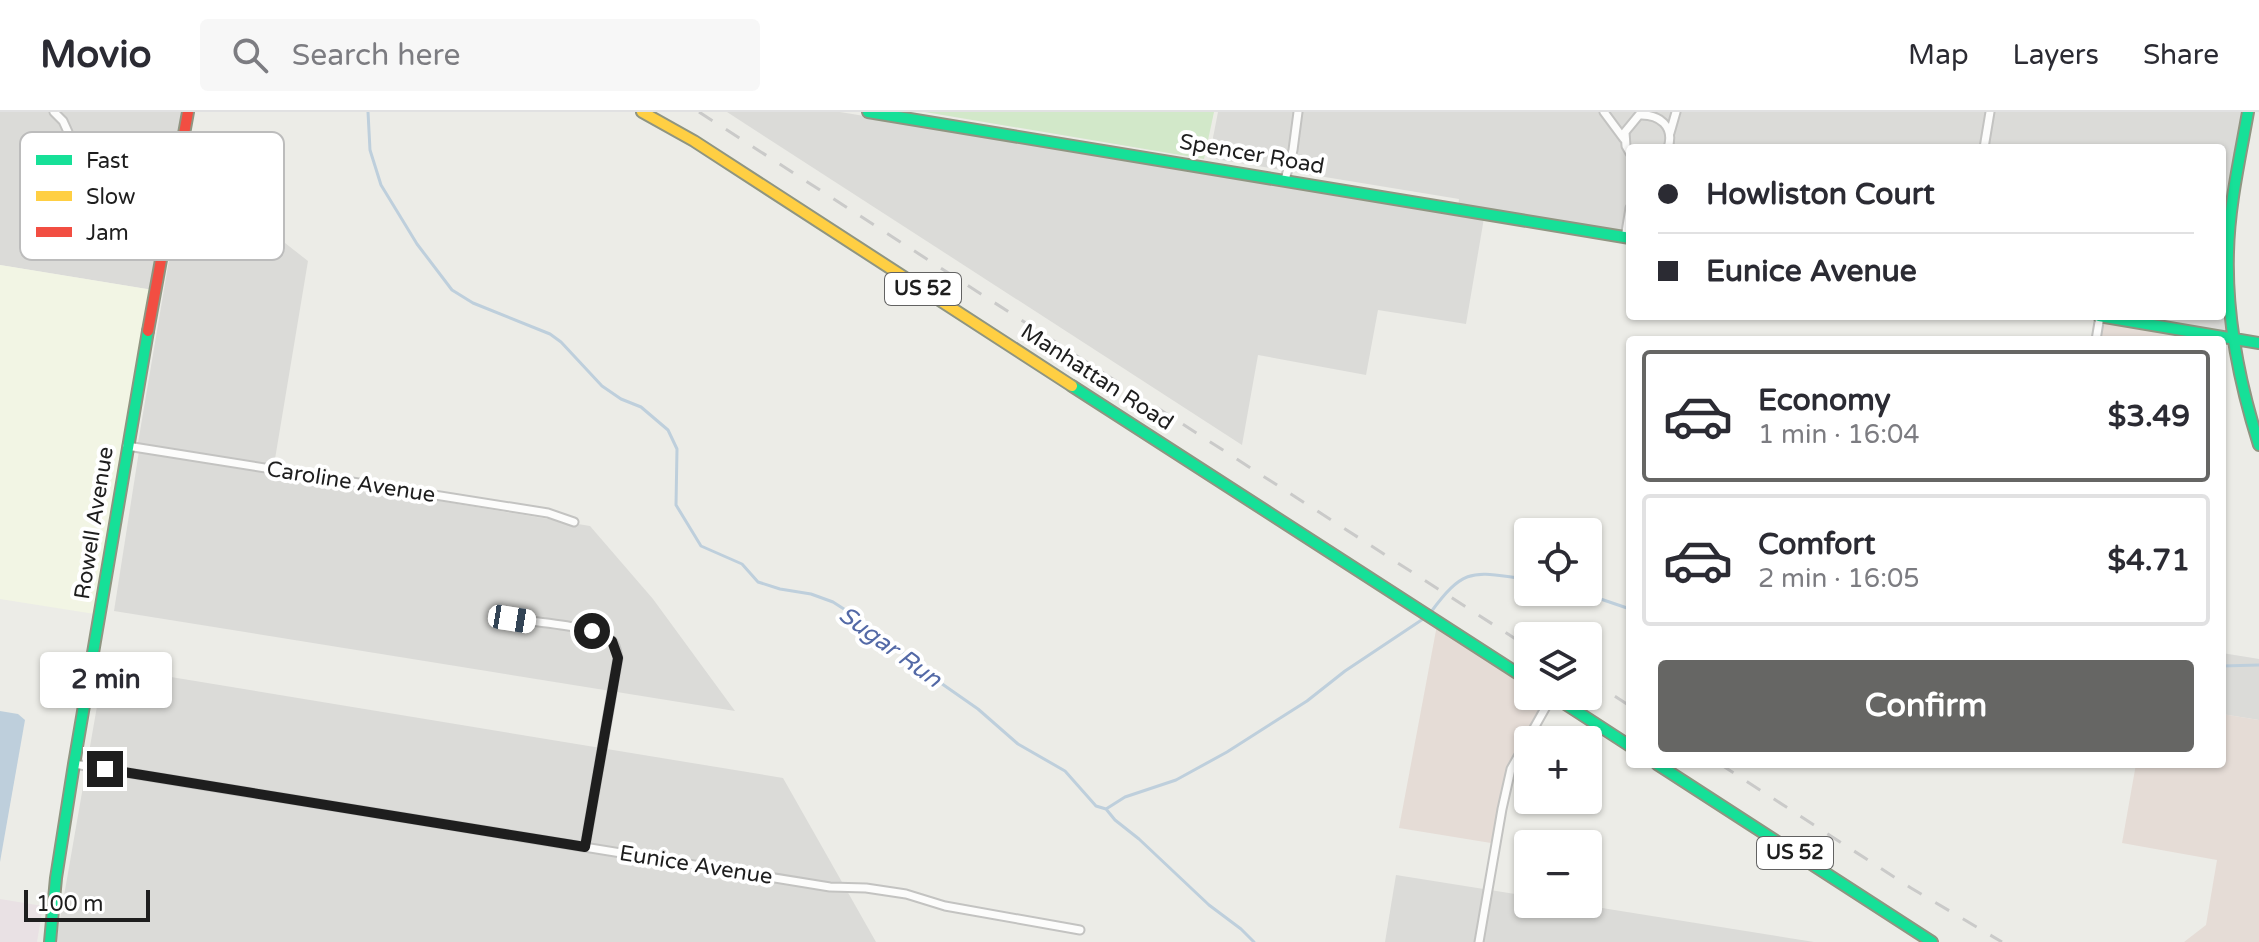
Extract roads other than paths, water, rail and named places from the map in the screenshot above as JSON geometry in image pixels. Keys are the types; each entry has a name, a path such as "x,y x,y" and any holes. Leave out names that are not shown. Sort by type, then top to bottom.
{"street":[{"path":"54,112 68,132"},
{"name":"Rowell Avenue","path":"184,132 188,112"},
{"name":"Manhattan Road","path":"642,112 694,141 1514,671"},
{"name":"Spencer Road","path":"868,112 1626,238"},
{"path":"1285,180 1298,112"},
{"path":"1604,112 1626,144"},
{"path":"1629,112 1661,120 1670,133"},
{"path":"1669,144 1676,112"},
{"path":"1985,144 1990,112"},
{"path":"2248,112 2229,223 2227,274 2242,396 2259,445"},
{"path":"1624,139 1628,125 1645,114"},
{"name":"Rowell Avenue","path":"50,942 56,878 74,764 161,260"},
{"path":"2123,320 2216,336"},
{"path":"2226,338 2259,343"},
{"name":"Caroline Avenue","path":"127,446 548,513 574,522"},
{"path":"512,619 592,631 612,641 618,658 585,847"},
{"path":"1479,942 1511,769 1544,710"},
{"path":"1574,710 1626,743"},
{"name":"Eunice Avenue","path":"74,764 830,887 906,894 945,906 1080,930"},
{"name":"US 52","path":"1663,768 1932,942"}],"water":[{"path":"0,711 18,714 25,720 0,862"}],"waterway":[{"name":"Sugar Run","path":"368,112 370,150 381,185 417,244 452,290 473,303 550,334 602,386 621,399 641,407 668,430 677,449 676,505 701,546 742,564 758,582 811,594 847,611 876,636 978,709 1018,744 1065,771 1096,806 1106,809 1209,905 1254,942"},
{"path":"1431,612 1463,579 1483,574 1514,577"},
{"path":"1602,599 1626,608"},
{"path":"1106,809 1125,797 1176,780 1227,752 1307,701 1345,671 1426,617"},
{"path":"2226,666 2259,665"}],"railway":[{"path":"699,112 1514,638"},
{"path":"1602,688 1626,703"},
{"path":"1726,768 1911,888 2002,942"}]}
